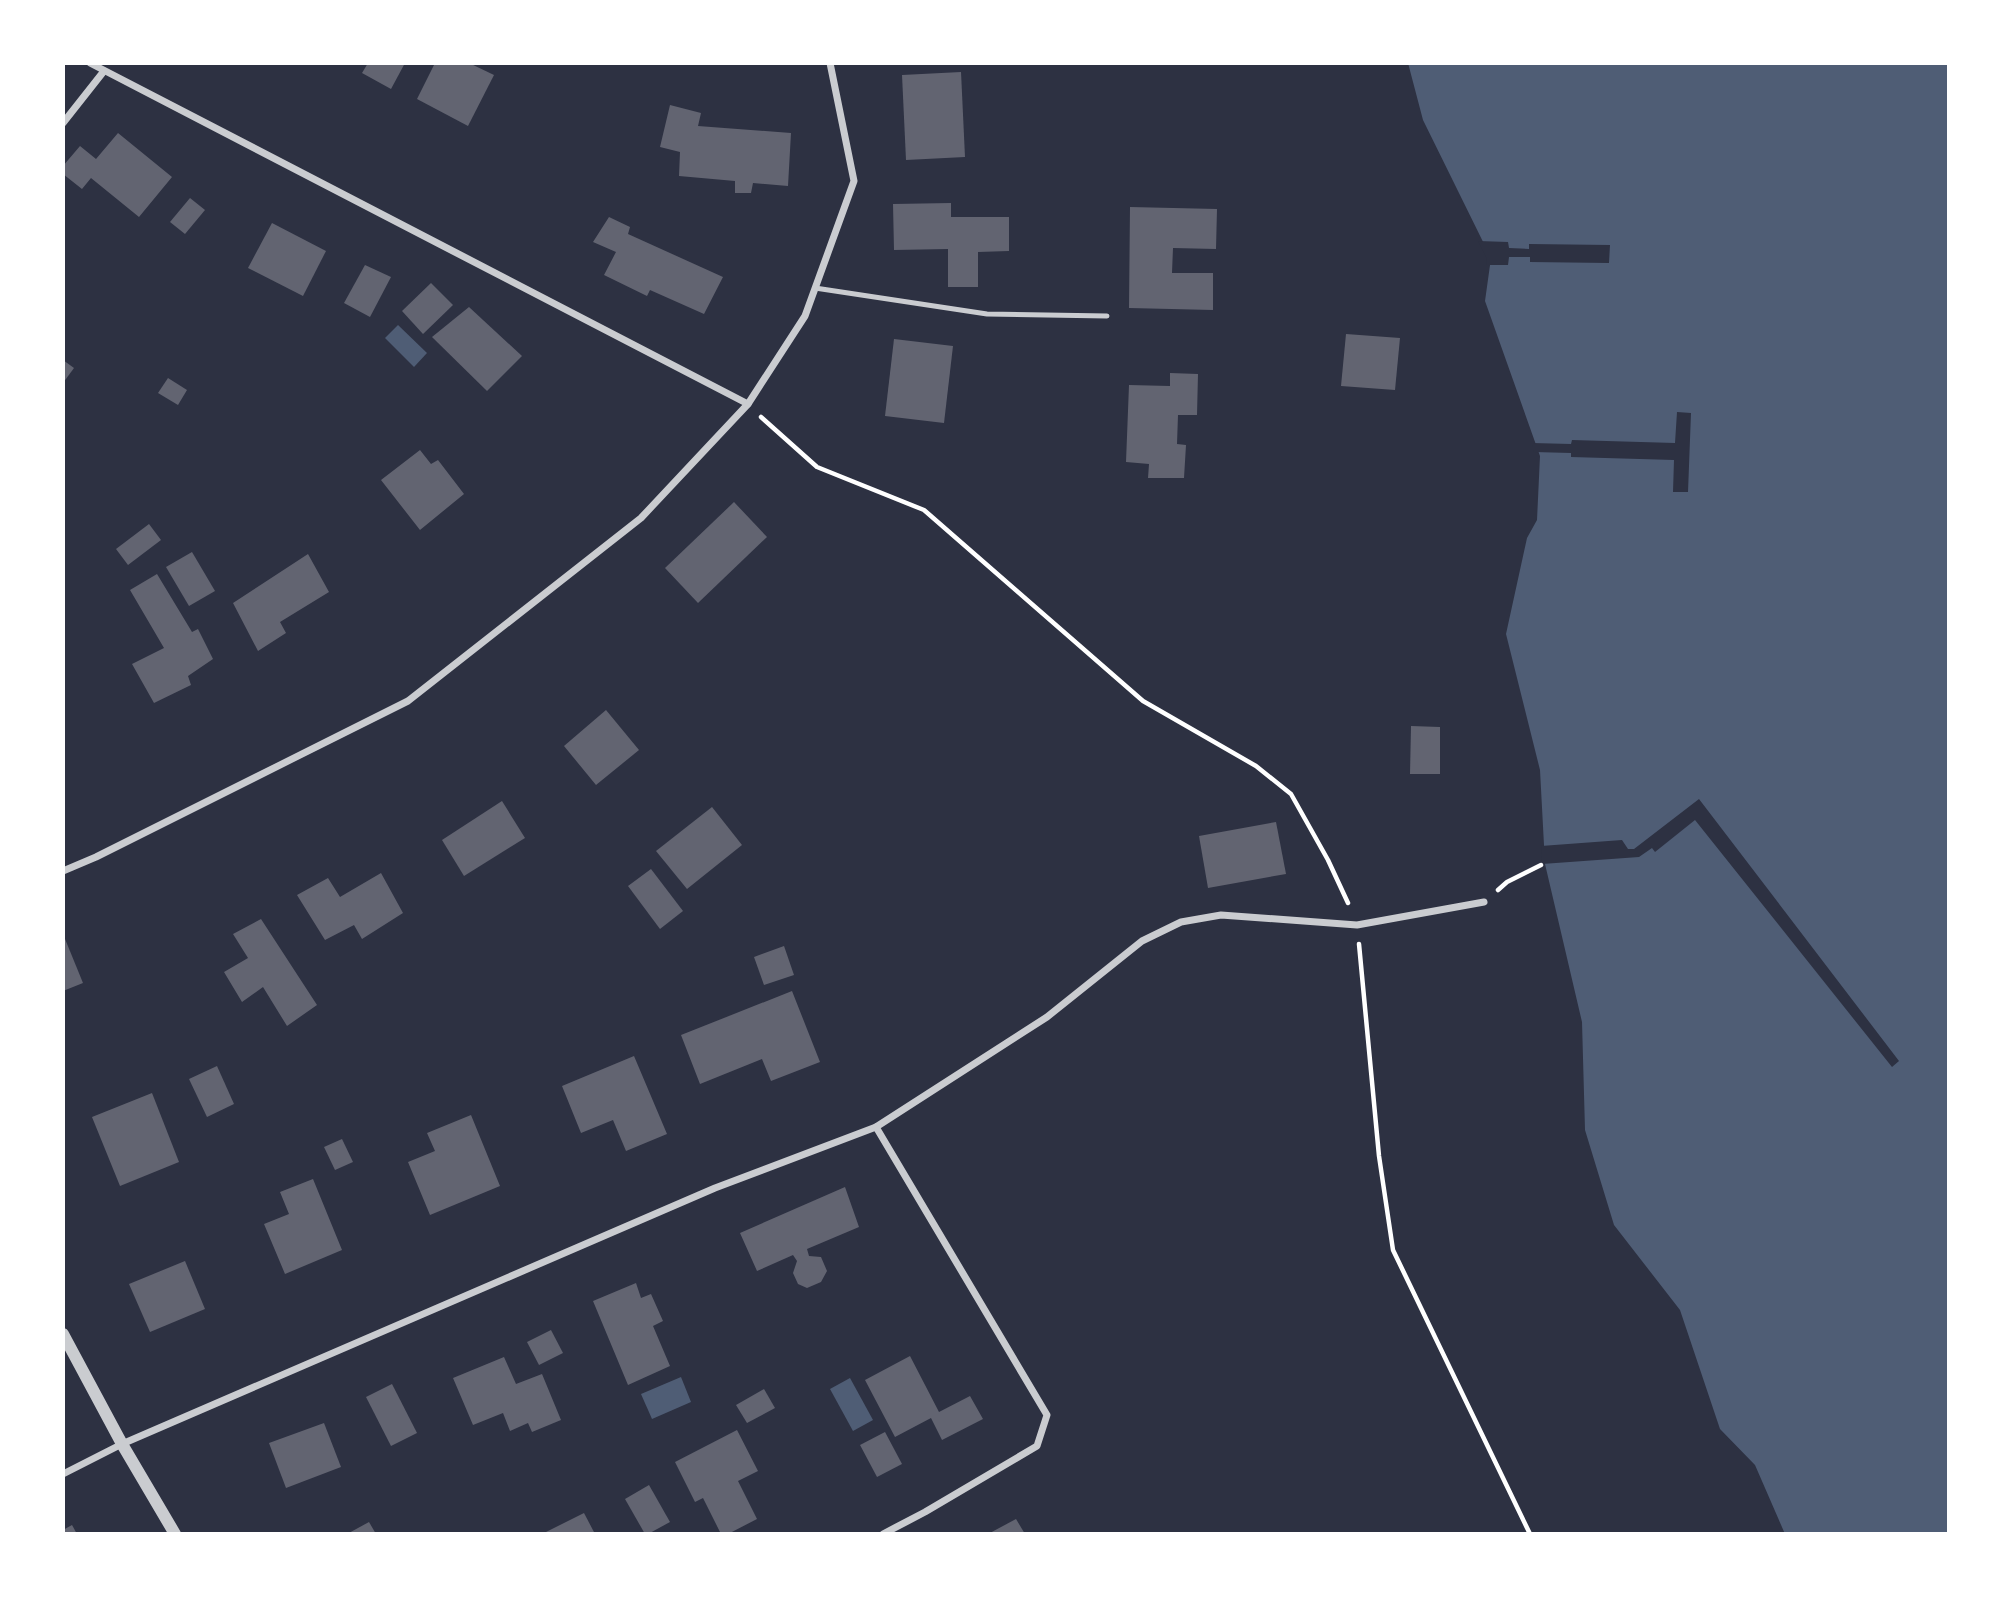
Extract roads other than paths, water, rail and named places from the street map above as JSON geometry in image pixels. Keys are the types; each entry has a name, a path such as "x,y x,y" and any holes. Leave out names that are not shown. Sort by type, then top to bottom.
{"street":[{"path":"90,63 748,404"},
{"path":"63,871 408,701 641,517 748,404 805,316 854,181 830,63"},
{"path":"63,123 104,71"},
{"path":"63,1474 122,1444 715,1188 876,1127 1047,1017 1142,941 1181,922 1221,915 1357,925 1484,902"},
{"path":"876,1127 1047,1415 1037,1446 883,1534"},
{"path":"63,1334 122,1444 175,1534"}],"lane":[{"path":"815,288 986,314 1107,316"}],"water":[{"path":"1408,63 1949,63 1949,1534 1785,1534 1755,1465 1720,1429 1680,1310 1614,1225 1585,1130 1582,1022 1545,864 1540,770 1506,634 1527,538 1537,520 1540,456 1485,301 1491,258 1423,120"},
{"path":"398,325 427,353 414,367 385,338"},
{"path":"681,1377 691,1402 652,1419 641,1394"},
{"path":"850,1378 873,1420 853,1431 830,1389"}]}
